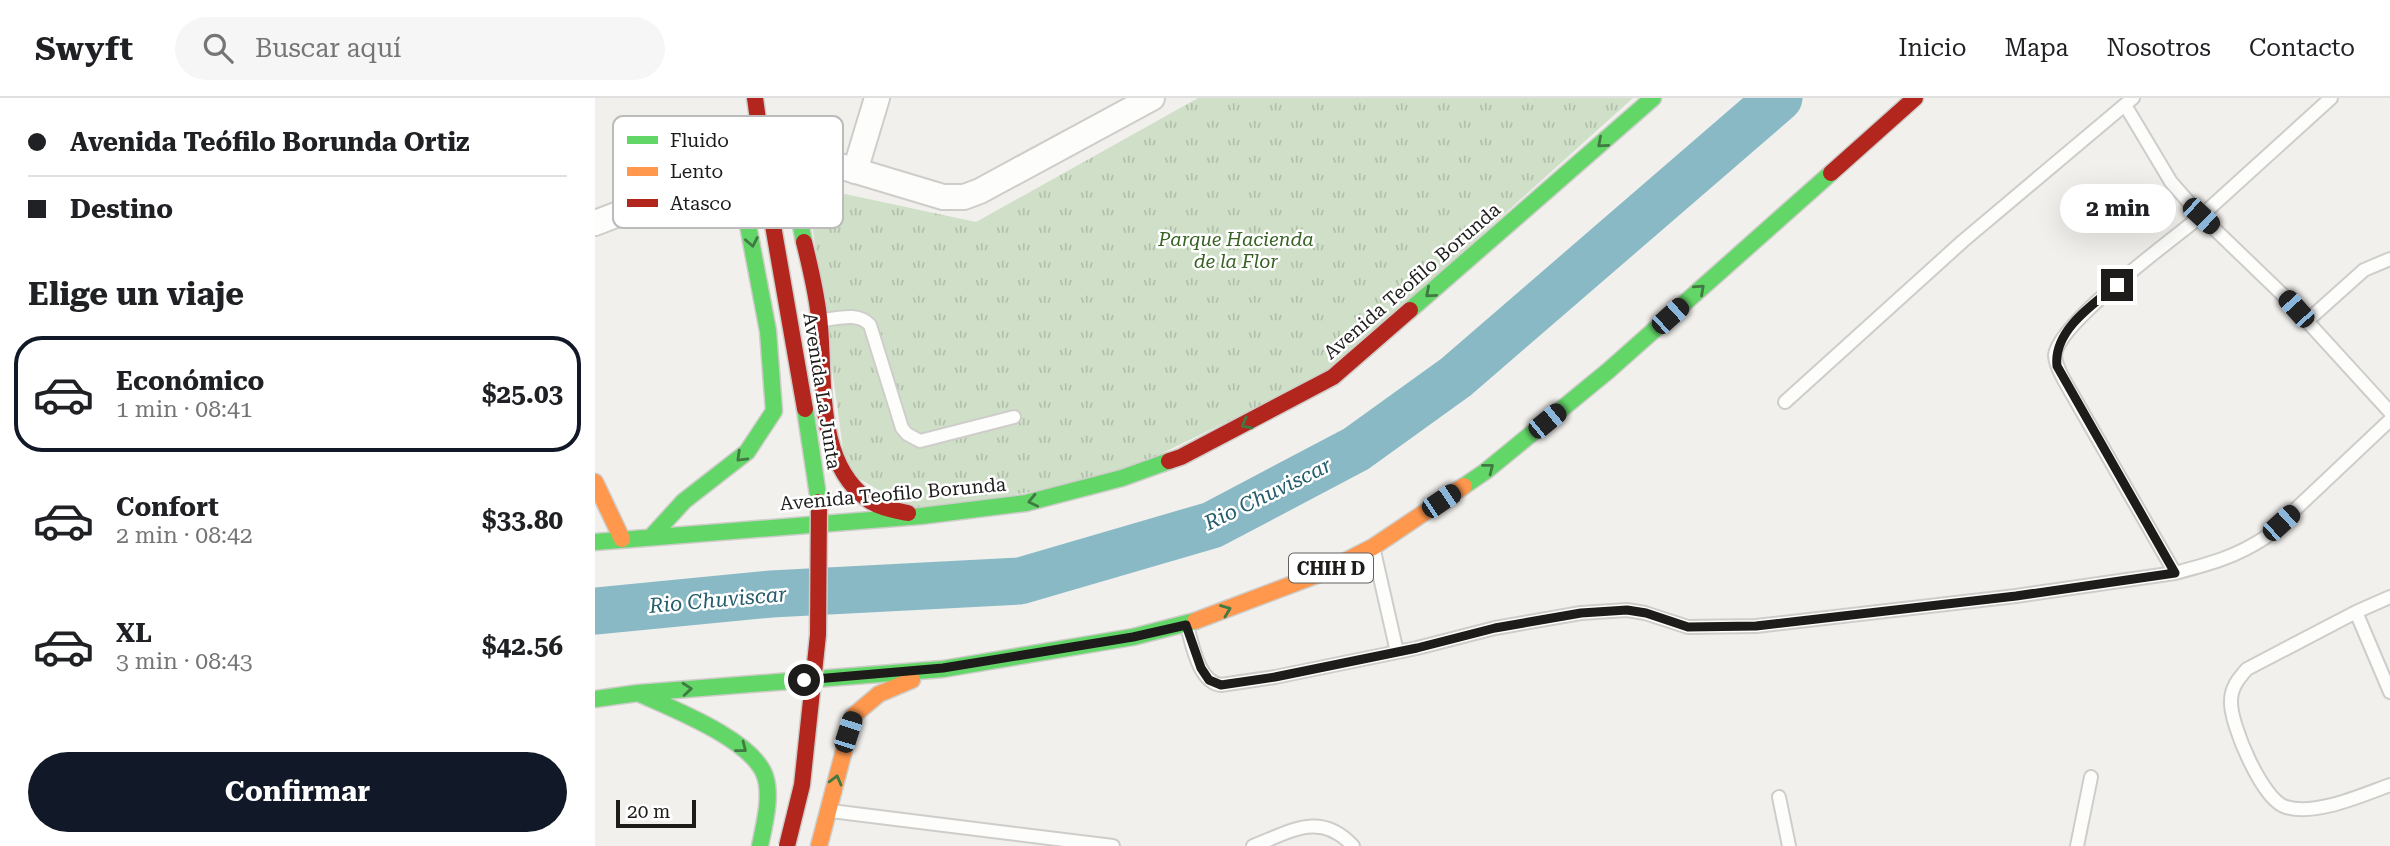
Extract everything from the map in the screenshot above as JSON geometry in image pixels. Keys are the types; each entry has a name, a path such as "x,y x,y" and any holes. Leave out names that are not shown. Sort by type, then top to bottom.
{"main road":[{"name":"Avenida La Junta","path":"755,98 758,116"},
{"name":"Avenida Teofilo Borunda","path":"595,542 921,516 1026,503 1122,478 1181,457 1333,377 1653,98"},
{"name":"CHIH D","path":"596,700 638,693 943,668 1133,637 1186,625 1321,573 1373,547 1486,471 1608,371 1915,98"},
{"path":"652,536 684,502 747,452 774,411 768,331 748,228"},
{"name":"Avenida La Junta","path":"775,228 819,502 818,635 802,785 787,846"},
{"path":"800,228 820,321 828,430 842,472 852,486 877,505 921,516"},
{"path":"595,482 622,539"},
{"path":"819,846 853,716 879,693 943,668"},
{"path":"638,693 711,729 750,753 765,773 767,800 760,846"}],"street":[{"path":"855,172 877,98"},
{"path":"843,168 943,197 964,197 980,191 1124,107 1152,98"},
{"path":"595,223 613,216"}],"lane":[{"path":"2175,573 2064,380 2055,354 2065,334 2097,302 2201,216 2331,98"},
{"path":"1785,402 1963,241 2129,101 2171,182 2201,216 2307,321 2390,412"},
{"path":"2307,321 2358,275 2390,259"},
{"path":"820,321 857,317 870,325 902,428 912,438 920,441 1014,417"},
{"path":"1186,625 1201,668 1209,680 1221,685 1275,677 1397,652 1495,628 1581,613 1627,610 1646,613 1688,627 1756,626 2016,596 2175,573 2224,560 2247,550 2266,537 2390,419"},
{"path":"1373,547 1397,652"},
{"path":"2390,597 2247,669 2234,686 2231,699 2231,715 2248,757 2275,802 2283,807 2316,808 2390,785"},
{"path":"2356,612 2390,692"},
{"path":"2077,846 2091,777"},
{"path":"1779,797 1789,846"},
{"path":"827,810 1113,846"},
{"path":"1253,846 1313,825 1334,830 1353,846"}],"green space":[{"name":"Parque Hacienda de la Flor","path":"1198,98 1633,98 1328,373 1115,476 918,513 846,471 813,228 843,228 843,194 976,222"}],"waterway":[{"name":"Rio Chuviscar","path":"595,611 771,594 1020,581 1212,525 1356,449 1456,377 1779,98"}],"traffic: fast":[{"path":"1410,310 1653,98"},
{"path":"1464,486 1608,371 1831,173"},
{"path":"652,536 684,501 747,452 774,411 768,331 748,228"},
{"path":"801,228 804,242"},
{"path":"805,409 819,502"},
{"path":"595,542 921,516 1026,503 1122,478 1169,461"},
{"path":"595,699 638,693 943,669 1133,637 1195,621"},
{"path":"640,694 729,738 758,763 765,776 768,793 760,846"}],"traffic: slow":[{"path":"595,482 622,539"},
{"path":"1195,621 1322,573 1373,547 1464,486"},
{"path":"819,846 853,716 879,694 912,680"}],"traffic: jam":[{"path":"755,98 757,116"},
{"path":"1831,173 1915,98"},
{"path":"773,228 805,409"},
{"path":"804,242 819,316 826,420 839,464 851,483 867,499 882,507 908,513"},
{"path":"1169,461 1333,377 1410,310"},
{"path":"787,846 802,785 818,635 819,502"}],"route":[{"path":"804,680 943,668 1133,637 1186,625 1201,668 1209,680 1221,685 1275,677 1417,648 1495,628 1581,613 1627,610 1646,613 1688,627 1756,626 2016,596 2175,573 2057,366 2055,354 2059,342 2084,314 2117,285"}]}
